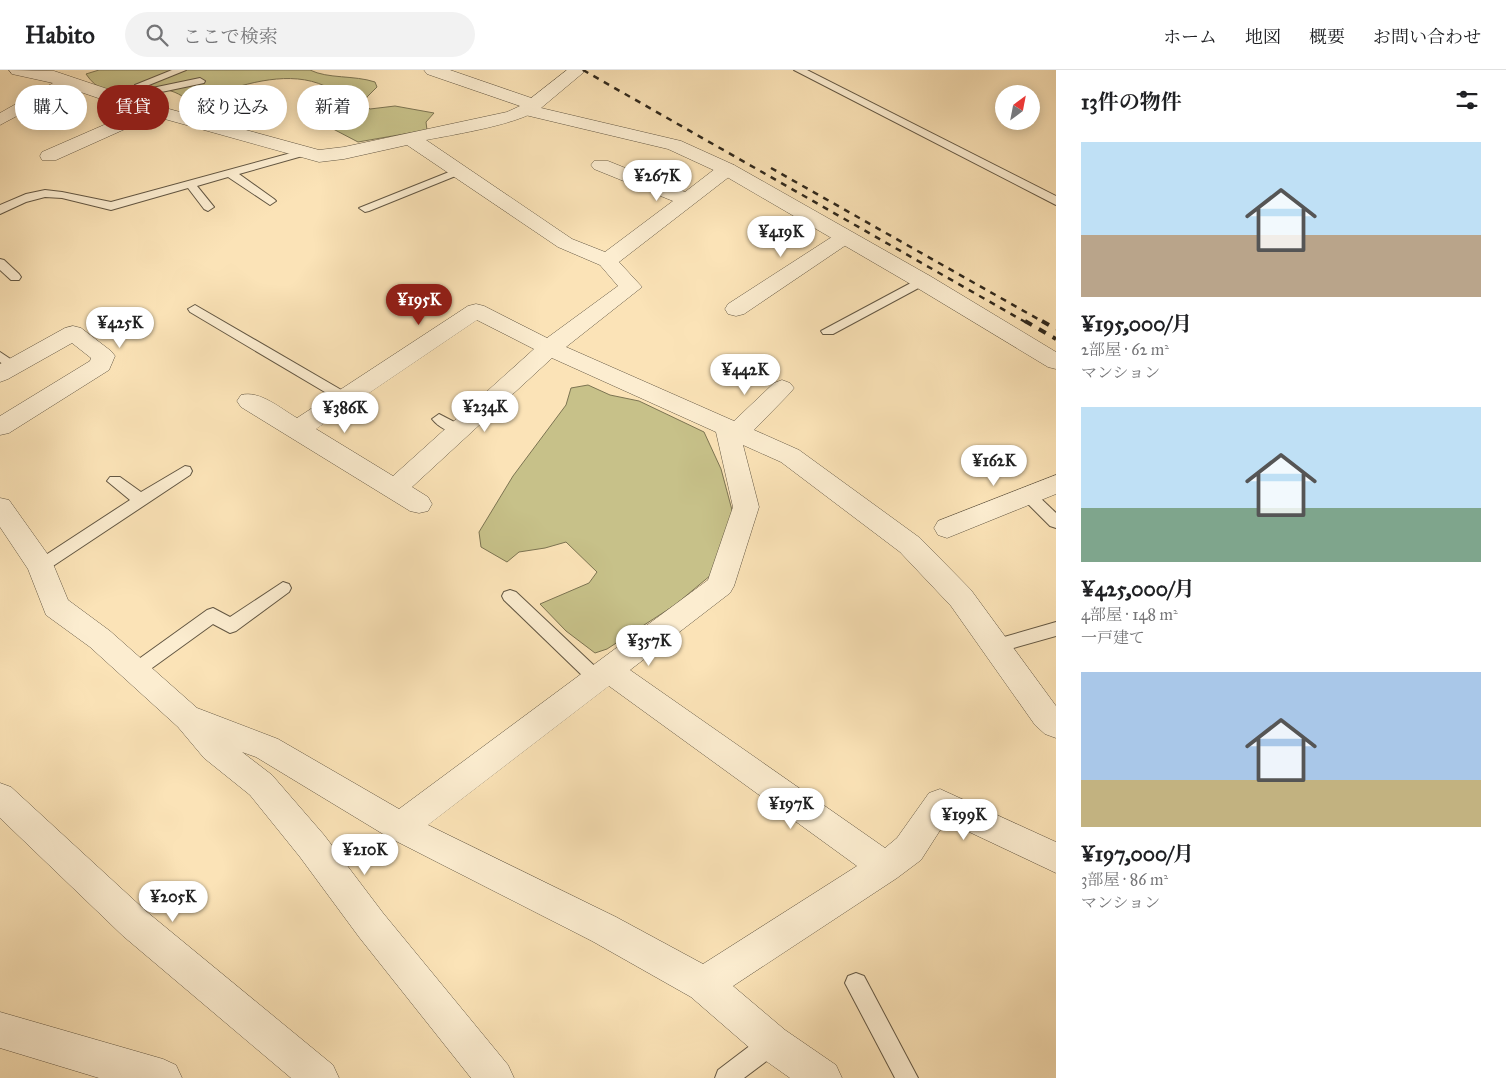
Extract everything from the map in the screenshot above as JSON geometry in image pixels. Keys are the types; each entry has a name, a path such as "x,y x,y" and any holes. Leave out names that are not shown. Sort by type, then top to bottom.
{"street":[{"path":"18,70 48,75 97,93"},
{"path":"433,70 531,108 674,145 727,169 922,281 1056,362"},
{"path":"169,115 302,153 320,156 344,153 512,116 531,108 570,72"},
{"path":"0,120 67,82"},
{"path":"48,156 107,130"},
{"path":"394,489 449,425 631,287 607,261 565,243 410,138"},
{"path":"601,165 688,200"},
{"path":"607,261 727,169"},
{"path":"736,309 845,237"},
{"path":"298,429 476,311 549,348 790,456 910,546 961,598 1046,716 1056,725"},
{"path":"0,427 101,364 102,356 73,333 4,366"},
{"path":"732,431 782,388"},
{"path":"248,401 298,429 419,504"},
{"path":"400,827 720,586 746,508 732,431"},
{"path":"947,528 1056,484"},
{"path":"0,507 41,566 56,607 100,639 186,717 215,749 261,785 312,846 371,925 495,1078"},
{"path":"602,674 885,867"},
{"path":"186,717 267,748 400,827 604,929 704,984 772,1043 824,1078"},
{"path":"0,797 136,924 320,1078"},
{"path":"704,984 885,867 909,849 940,803 1056,858"},
{"path":"0,1030 163,1078"}],"lane":[{"path":"142,85 180,70"},
{"path":"798,70 1056,201"},
{"path":"169,87 200,81"},
{"path":"0,210 33,195 62,194 100,205 111,206 302,153"},
{"path":"364,208 458,171"},
{"path":"231,174 270,201"},
{"path":"191,185 208,207"},
{"path":"0,263 15,277"},
{"path":"828,331 922,281"},
{"path":"195,309 345,398"},
{"path":"41,566 185,472"},
{"path":"114,481 141,500"},
{"path":"1028,495 1056,522"},
{"path":"135,671 214,615 230,626 283,588"},
{"path":"510,596 602,674"},
{"path":"996,646 1056,629"},
{"path":"856,983 907,1078"},
{"path":"726,1078 772,1043"}],"shaded area":[{"path":"99,70 310,70 325,75 359,78 375,82 377,87 369,95 369,85 322,85 312,81 283,79 244,85 179,85 179,94 169,91 169,85 97,85 86,74"},
{"path":"395,106 434,113 426,122 427,130 358,142 335,130 369,130 369,108"},
{"path":"588,385 610,395 639,401 704,432 721,469 732,510 728,533 711,575 675,605 607,649 595,653 566,631 540,604 589,583 597,572 566,542 519,552 507,562 481,547 479,532 513,476 566,405 571,388"}],"railway":[{"path":"583,70 1027,323"},
{"path":"771,168 1045,323"},
{"path":"1025,321 1056,339"},
{"path":"1042,321 1056,329"}]}
